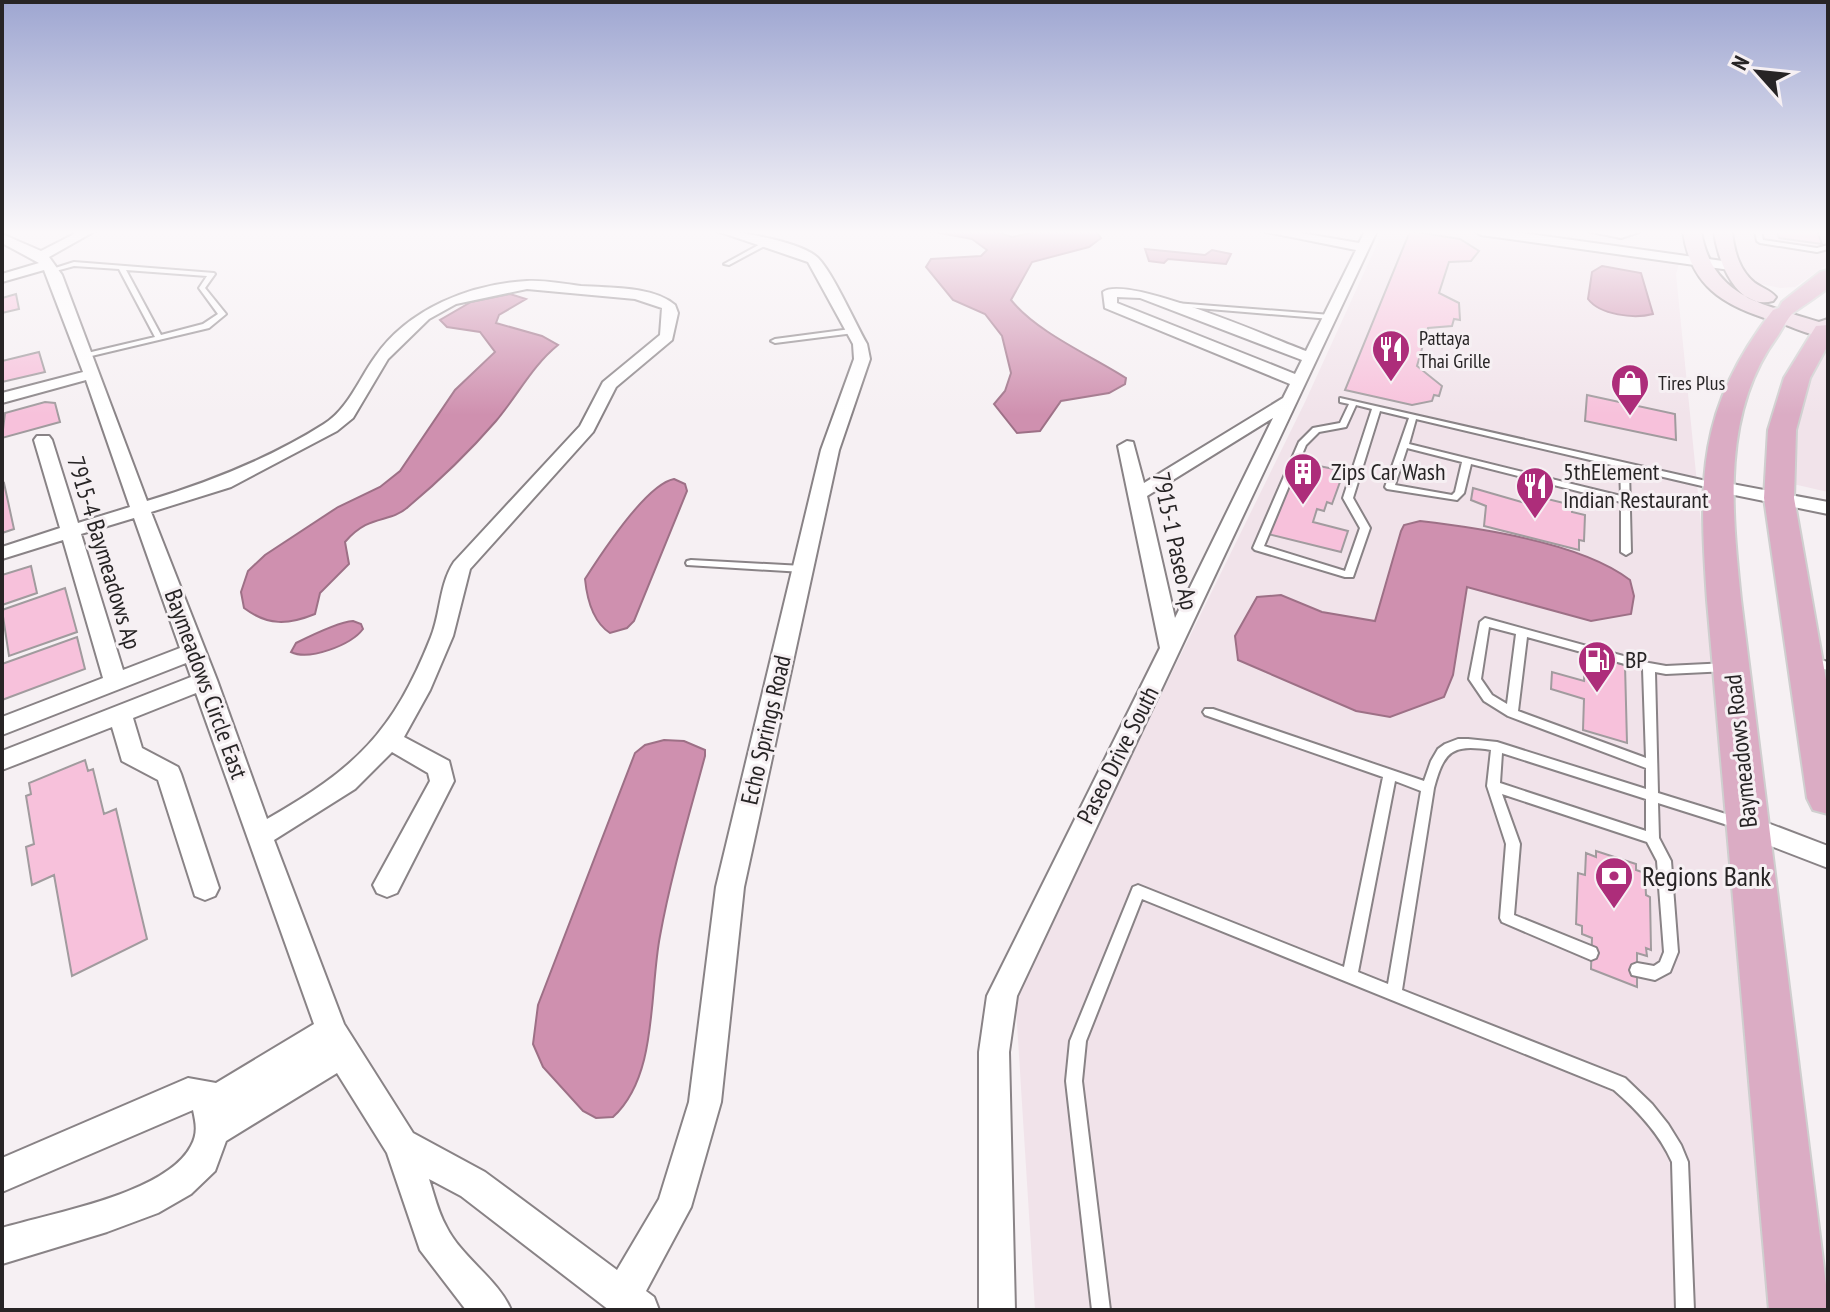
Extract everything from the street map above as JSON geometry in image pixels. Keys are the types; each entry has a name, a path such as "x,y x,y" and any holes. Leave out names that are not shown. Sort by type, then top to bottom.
{"main road":[{"name":"Baymeadows Road","path":"1799,1310 1716,486 1727,412 1744,366 1760,339 1785,311 1809,292"},
{"path":"1827,326 1797,378 1782,430 1779,498 1816,663 1828,798"}],"street":[{"name":"Baymeadows Circle East","path":"60,292 143,508 337,1042 401,1145 432,1238 473,1292 493,1310"},
{"path":"2,553 225,483 340,421 382,357 424,316 452,301 493,292"},
{"path":"260,835 316,803 390,740 441,640 449,619 451,583 461,566 587,428 609,385 667,337 671,313 668,305 637,295 606,292"},
{"name":"Echo Springs Road","path":"625,1306 674,1207 705,1102 730,887 830,450 862,359 860,344 830,292"},
{"path":"1110,292 1110,305 1294,391"},
{"path":"1114,292 1142,294 1311,358"},
{"name":"Paseo Drive South","path":"997,1310 994,1052 1002,996 1342,292"},
{"path":"1738,292 1760,339"},
{"path":"1754,292 1785,311 1827,326"},
{"path":"2,398 89,365"},
{"path":"1138,494 1294,391"},
{"name":"7915-4 Baymeadows Ap","path":"43,440 116,682"},
{"name":"7915-1 Paseo Ap","path":"1127,446 1171,648"},
{"path":"1716,486 1828,508"},
{"path":"2,726 194,651"},
{"path":"2,761 206,680"},
{"path":"120,714 131,754 169,774 205,888"},
{"path":"387,885 442,781 440,768 390,740"},
{"path":"1749,827 1828,857"},
{"path":"211,1118 337,1042"},
{"path":"2,1175 188,1094 206,1095 213,1146 200,1165 177,1185 151,1200 2,1246"},
{"name":"Baymeadows Circle East","path":"401,1145 473,1184 625,1306"}],"lane":[{"path":"135,292 159,338"},
{"path":"89,365 159,338 206,326 222,314 205,292"},
{"path":"1170,305 1331,317"},
{"path":"775,341 851,331"},
{"path":"1377,408 1353,473 1348,498 1365,528 1349,575 1258,548 1302,444 1316,430 1343,425 1348,402 1377,408 1716,486"},
{"path":"1413,417 1390,487 1454,498 1459,493 1467,461"},
{"path":"1404,445 1626,500"},
{"path":"1624,465 1626,552"},
{"path":"691,563 803,569"},
{"path":"1652,765 1512,713 1488,698 1476,686 1475,679 1485,622 1649,667 1666,670 1732,667"},
{"path":"1512,713 1522,632"},
{"path":"1637,970 1655,973 1665,967 1671,952 1664,861 1652,838 1649,667"},
{"path":"1209,712 1428,788"},
{"path":"1394,993 1428,788 1435,758 1448,746 1467,741 1497,747 1749,827"},
{"path":"1497,747 1493,786 1513,844 1507,918 1591,953"},
{"path":"1350,975 1390,775"},
{"path":"1493,786 1652,838"},
{"path":"1101,1310 1074,1081 1078,1041 1138,891 1619,1084 1634,1096 1673,1144 1680,1162 1685,1310"}],"shaded area":[{"path":"947,292 1015,292 1011,300 1035,323 1126,378 1125,384 1109,393 1061,401 1040,431 1017,433 994,404 1005,391 1011,373 1002,336 985,314 953,300"},
{"path":"1355,292 1678,292 1729,803 1770,1310 1035,1310 1015,992 1305,402","holes":["1466,526 1581,554 1591,621 1467,587 1453,675 1444,697 1356,710 1238,660 1249,612 1257,598 1281,595 1322,612 1375,621 1401,531"]},
{"path":"1589,292 1647,292 1653,314 1637,316 1609,312 1588,299"},
{"path":"510,294 526,299 499,315 496,323 542,336 558,345 533,371 496,421 454,466 408,507 394,516 363,527 345,542 349,564 320,593 315,614 278,622 261,618 244,608 241,592 248,571 265,555 338,507 380,487 400,471 455,390 495,352 480,332 447,327 440,320 471,302"},
{"path":"1828,348 1828,492 1793,484 1795,431 1808,386"},
{"path":"674,479 685,484 687,491 634,621 627,628 610,633 599,623 592,609 585,579 638,506 663,484"},
{"path":"1420,521 1530,539 1586,556 1630,580 1634,596 1631,614 1591,621 1467,587 1453,675 1444,697 1390,717 1356,711 1238,660 1235,636 1257,597 1281,595 1322,612 1375,621 1401,531 1404,525"},
{"path":"353,621 361,624 363,629 340,646 319,653 291,652 296,643"},
{"path":"664,740 684,741 705,750 705,756 664,913 645,1057 627,1100 613,1117 596,1118 583,1111 543,1067 533,1044 538,1005 635,753 645,745"}],"building":[{"path":"1385,292 1439,292 1459,303 1460,320 1454,319 1452,326 1428,328 1417,366 1442,386 1439,396 1434,395 1432,401 1412,405 1345,390"},
{"path":"16,294 19,309 2,313 2,298"},
{"path":"39,352 45,372 2,382 2,361"},
{"name":"Tires Plus","path":"1587,395 1675,414 1676,440 1585,421"},
{"path":"45,402 55,403 60,422 2,438 5,413"},
{"name":"Zips Car Wash","path":"1299,462 1344,471 1332,504 1327,502 1324,511 1317,509 1313,522 1348,531 1341,552 1268,534"},
{"path":"2,484 14,529 2,533"},
{"name":"5thElement Indian Restaurant","path":"1473,488 1525,503 1527,494 1572,505 1572,512 1585,515 1584,541 1579,540 1579,550 1484,526 1486,506 1471,500"},
{"path":"31,566 37,593 2,605 2,575"},
{"path":"65,588 77,632 9,656 2,610"},
{"path":"77,637 85,669 2,700 2,664"},
{"name":"BP","path":"1585,654 1625,665 1627,743 1583,730 1584,699 1551,689 1552,672 1584,681"},
{"path":"85,760 88,771 93,769 104,814 116,809 147,939 72,976 54,875 32,885 26,847 34,844 26,796 31,794 29,783"},
{"name":"Regions Bank","path":"1596,851 1636,864 1636,870 1645,873 1646,895 1650,897 1651,950 1646,948 1647,956 1637,953 1637,987 1591,969 1592,938 1582,934 1582,926 1576,924 1578,873 1585,875 1586,853 1596,857"}],"place":[{"name":"Pattaya Thai Grille","path":"1391,383"},
{"name":"Tires Plus","path":"1630,417"},
{"name":"Zips Car Wash","path":"1303,506"},
{"name":"5thElement Indian Restaurant","path":"1535,520"},
{"name":"BP","path":"1597,694"},
{"name":"Regions Bank","path":"1614,910"}]}
